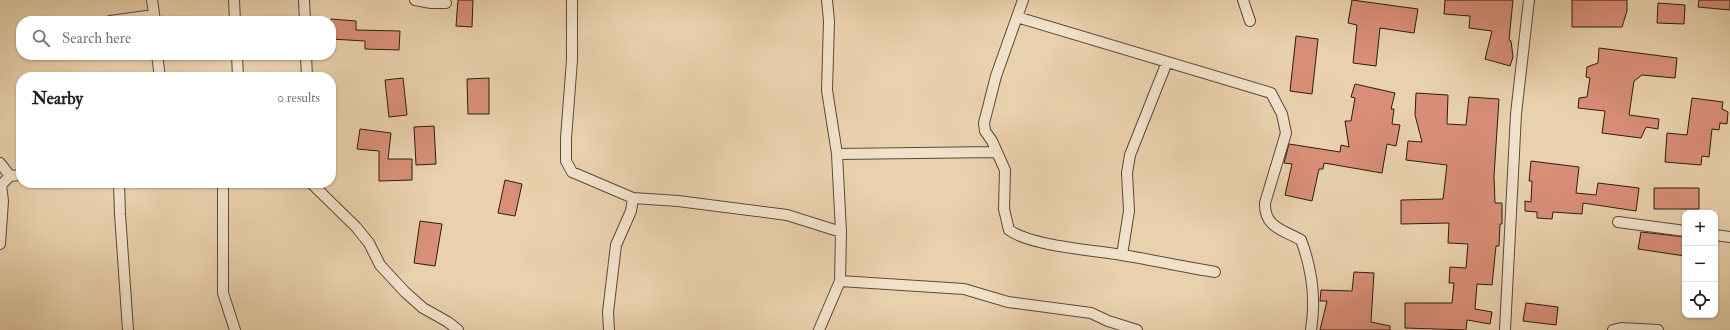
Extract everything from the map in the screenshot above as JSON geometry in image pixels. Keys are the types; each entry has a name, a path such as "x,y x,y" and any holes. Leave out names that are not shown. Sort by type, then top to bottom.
{"street":[{"path":"152,0 154,16"},
{"path":"234,0 235,16"},
{"path":"304,0 305,16"},
{"path":"415,0 431,3 446,3"},
{"path":"572,0 572,60 566,138 566,161 572,172 634,198 678,201 787,215 841,232"},
{"path":"819,330 840,281 841,232 837,154 827,90 829,21 827,0"},
{"path":"1023,0 996,76 984,123 985,131 997,152 1004,170 1004,209 1009,230 1016,235 1027,238 1083,250 1122,255 1215,272"},
{"path":"1243,0 1250,21"},
{"path":"1505,330 1516,114 1528,0"},
{"path":"1017,17 1271,93 1282,114 1286,133 1265,203 1264,213 1272,225 1301,240 1310,263 1313,291 1311,330"},
{"path":"158,60 159,72"},
{"path":"237,60 238,72"},
{"path":"306,60 307,72"},
{"path":"1122,255 1129,211 1127,173 1130,155 1167,62"},
{"path":"837,154 997,152"},
{"path":"0,163 10,176"},
{"path":"0,244 3,201 1,185 10,176 16,175"},
{"path":"119,188 128,330"},
{"path":"223,188 223,293 235,330"},
{"path":"316,188 356,227 380,265 400,287 423,308 448,322 458,330"},
{"path":"609,330 608,312 616,245 631,211 634,198"},
{"path":"1618,222 1682,231"},
{"path":"1718,235 1730,237"},
{"path":"840,281 964,289 1008,302 1091,313 1108,321 1137,330"},
{"path":"1613,330 1621,328 1658,330"}],"building":[{"path":"458,0 473,0 472,27 456,26"},
{"path":"1352,0 1418,9 1414,33 1380,28 1376,66 1353,63 1357,25 1348,23"},
{"path":"1445,0 1513,0 1509,40 1511,41 1513,57 1510,66 1485,59 1492,31 1469,28 1470,16 1444,14"},
{"path":"1572,0 1627,0 1627,11 1622,27 1572,27"},
{"path":"1699,0 1730,0 1730,10 1698,7"},
{"path":"1658,3 1685,5 1684,24 1657,23"},
{"path":"336,19 356,21 356,30 400,31 399,50 365,49 365,41 336,39"},
{"path":"1296,36 1318,39 1312,94 1290,91"},
{"path":"1599,48 1677,58 1675,78 1642,75 1634,81 1629,115 1659,119 1658,129 1646,127 1641,138 1602,133 1605,111 1578,108 1579,98 1587,97 1590,78 1586,77 1587,67 1598,63"},
{"path":"403,78 407,115 389,117 385,80"},
{"path":"489,78 489,114 468,114 467,79"},
{"path":"1355,84 1395,93 1391,109 1394,109 1392,124 1400,125 1396,146 1387,144 1382,173 1324,163 1323,169 1319,169 1312,201 1285,195 1292,164 1284,163 1289,144 1340,152 1341,145 1349,147 1345,121 1351,121 1355,98 1351,97"},
{"path":"1416,93 1448,95 1447,124 1466,125 1469,97 1499,99 1494,176 1495,203 1502,203 1502,224 1500,224 1499,246 1496,246 1492,285 1477,284 1475,309 1492,312 1490,324 1467,320 1466,330 1405,328 1405,303 1452,303 1454,283 1449,283 1450,267 1466,268 1468,244 1448,243 1449,223 1401,224 1401,200 1443,199 1447,165 1406,160 1408,141 1422,142 1415,115"},
{"path":"1692,98 1723,102 1722,109 1728,112 1727,124 1720,123 1719,130 1712,129 1709,157 1702,156 1701,165 1665,162 1667,133 1687,135"},
{"path":"434,126 436,164 416,165 414,127"},
{"path":"360,129 391,133 388,159 412,159 412,180 379,181 379,151 357,149"},
{"path":"1531,161 1579,167 1576,193 1596,195 1598,183 1639,188 1636,211 1583,203 1582,214 1553,212 1552,219 1537,218 1537,212 1525,211 1525,201 1531,202 1532,181 1529,181"},
{"path":"505,180 522,184 515,216 498,213"},
{"path":"1654,188 1699,188 1699,209 1654,209"},
{"path":"420,221 442,224 435,266 414,263"},
{"path":"1641,232 1682,237 1682,256 1638,249"},
{"path":"1354,272 1374,273 1371,322 1390,326 1390,330 1320,330 1327,301 1320,301 1321,290 1352,291"},
{"path":"1526,303 1558,307 1556,325 1523,321"}]}
